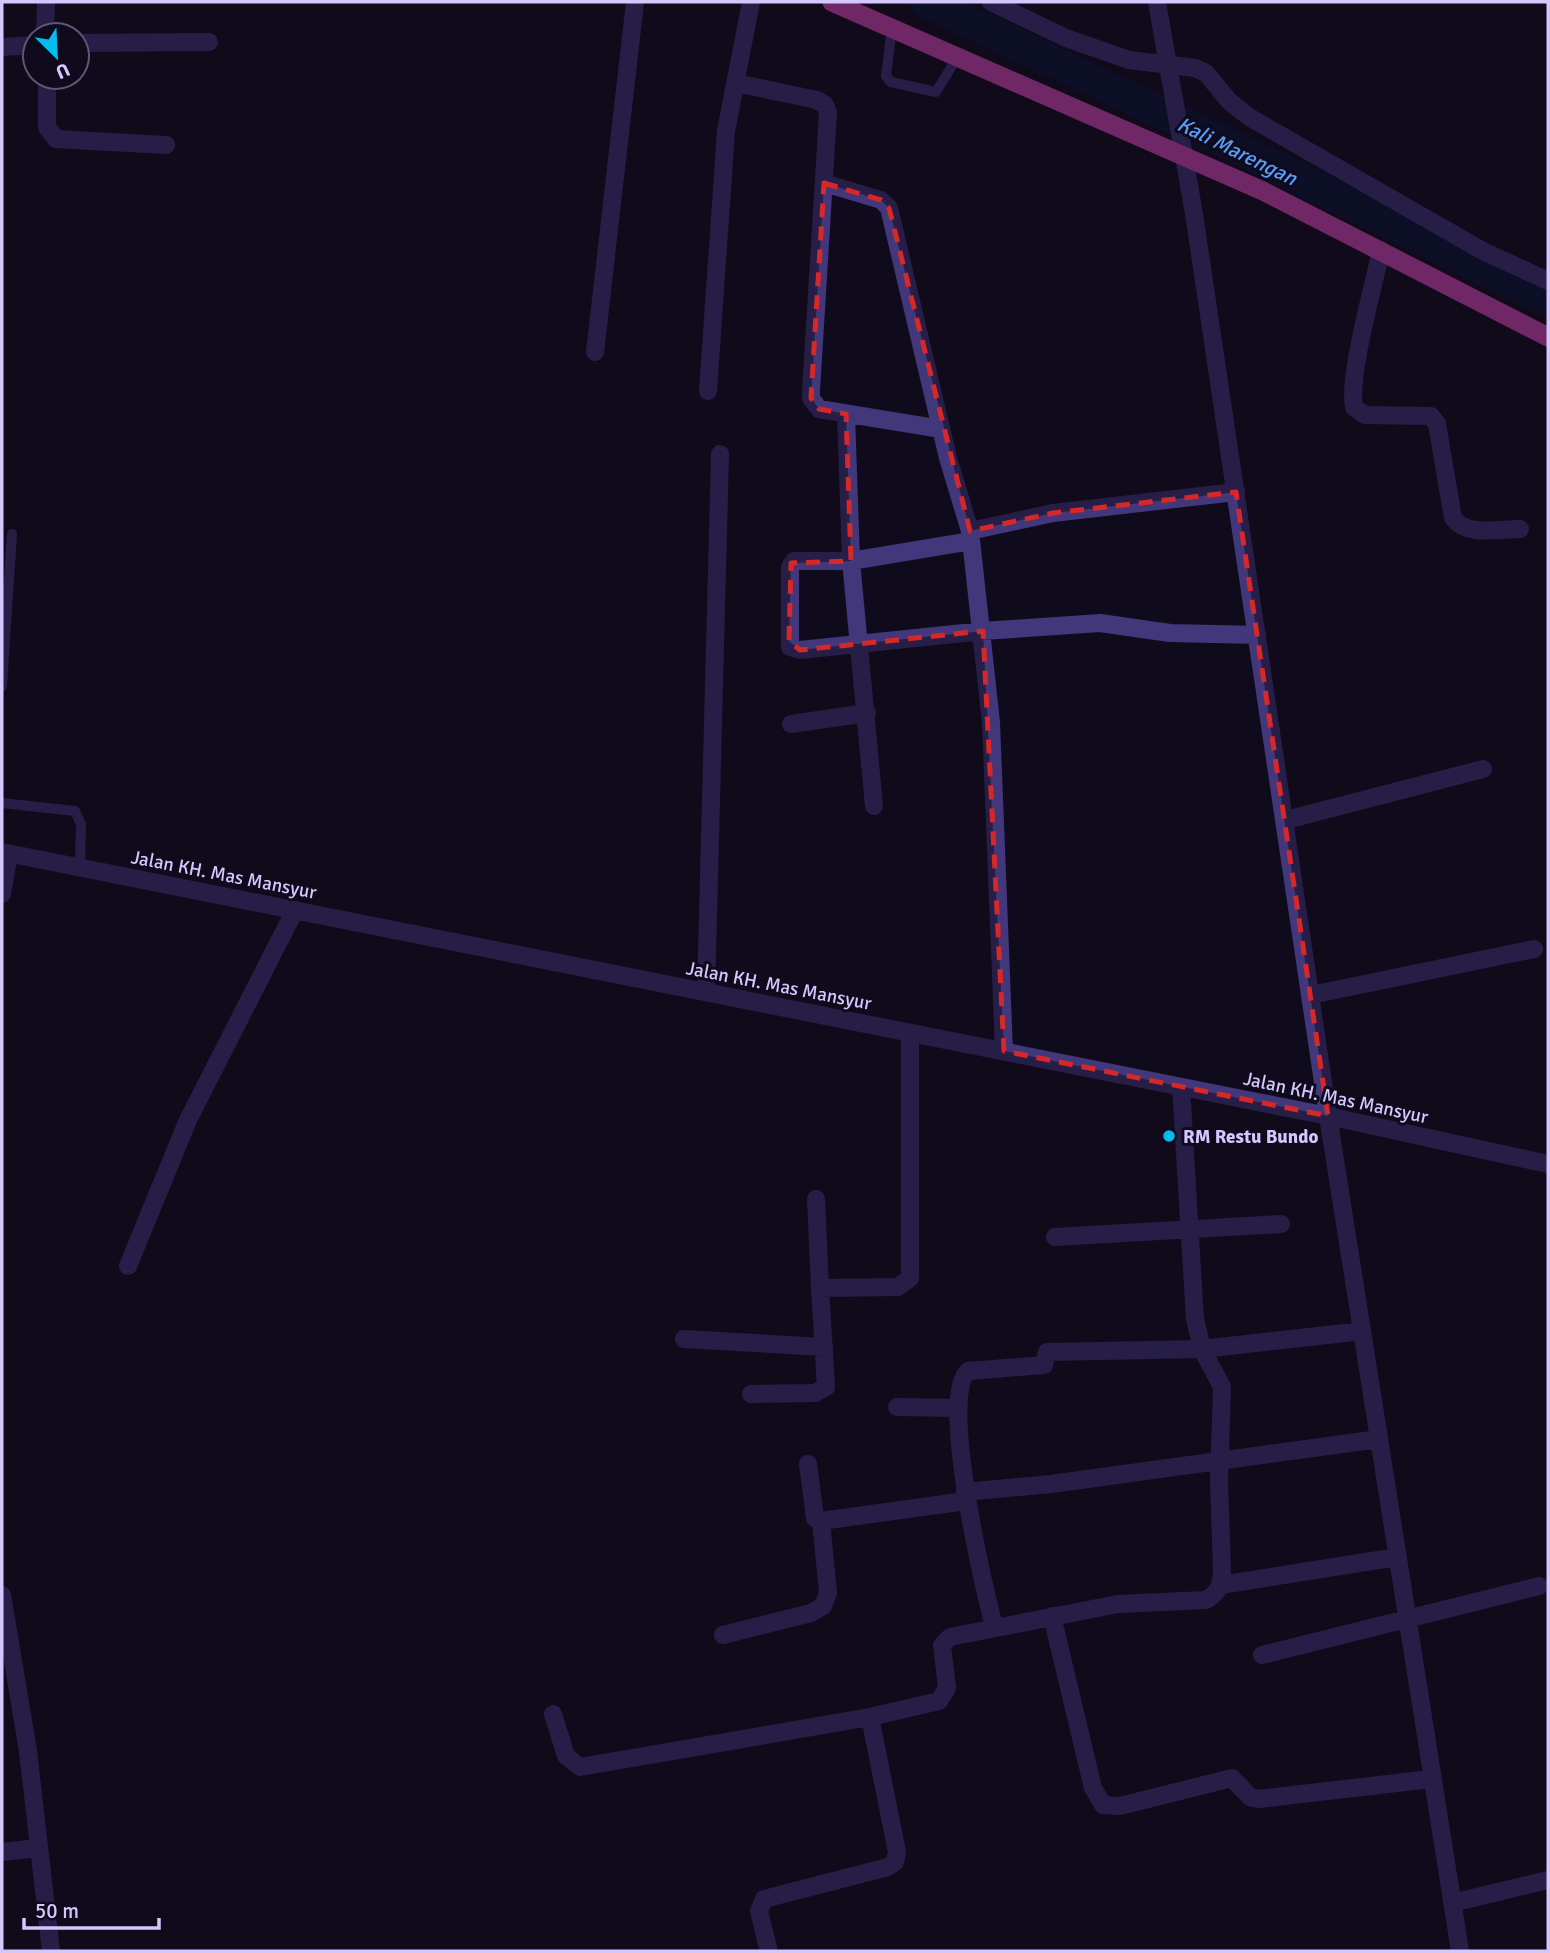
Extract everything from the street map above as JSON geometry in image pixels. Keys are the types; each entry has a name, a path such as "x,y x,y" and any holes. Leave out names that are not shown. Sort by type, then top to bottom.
{"highway":[{"path":"832,2 1184,154 1381,250 1548,337"}],"street":[{"path":"45,21 46,2"},
{"path":"595,352 635,2"},
{"path":"708,391 726,131 751,2"},
{"path":"991,2 1066,38 1129,60 1171,73 1195,68 1206,73 1229,101 1249,117 1483,251 1548,281"},
{"path":"1157,2 1184,154 1286,820 1328,1115 1460,1951"},
{"path":"91,43 209,42"},
{"path":"2,47 21,46"},
{"path":"736,83 817,100 825,105 828,113 811,398 819,409 942,429"},
{"path":"47,91 47,127 56,139 166,145"},
{"path":"824,183 881,200 889,208 942,429 971,536 991,722 1004,1051"},
{"path":"1381,250 1360,350 1354,407 1365,415 1431,415 1437,424 1453,518 1457,524 1468,529 1520,529"},
{"path":"846,414 851,561 874,806"},
{"path":"706,992 720,454"},
{"path":"1236,492 1053,513 971,536 851,561 797,560 791,564 789,641 794,650 983,631 1100,623 1170,633 1257,635"},
{"path":"791,724 867,713"},
{"path":"1286,820 1483,769"},
{"path":"2,894 5,852"},
{"name":"Jalan KH. Mas Mansyur","path":"5,852 1328,1115 1548,1164"},
{"path":"128,1266 188,1120 295,909"},
{"path":"1311,995 1534,949"},
{"path":"820,1288 898,1287 910,1278 910,1032"},
{"path":"553,1714 566,1756 580,1767 870,1717 939,1701 947,1688 942,1654 944,1642 950,1637 1118,1604 1206,1600 1216,1595 1221,1585 1222,1387 1202,1349 1195,1319 1181,1087"},
{"path":"751,1394 823,1390 827,1383 816,1199"},
{"path":"1055,1237 1281,1224"},
{"path":"994,1627 965,1497 959,1408 962,1378 973,1369 1044,1366 1047,1352 1202,1349 1362,1331"},
{"path":"684,1339 824,1347"},
{"path":"897,1407 959,1408"},
{"path":"808,1464 811,1510 815,1518 821,1521 1051,1483 1379,1439"},
{"path":"723,1635 811,1613 823,1606 828,1593 821,1521"},
{"path":"1221,1585 1397,1557"},
{"path":"1262,1655 1539,1586"},
{"path":"2,1595 4,1628 28,1751 51,1951"},
{"path":"1052,1616 1093,1788 1103,1805 1120,1806 1232,1778 1251,1797 1258,1799 1431,1779"},
{"path":"768,1948 759,1911 764,1899 888,1867 895,1862 896,1846 870,1717"},
{"path":"2,1852 38,1848"},
{"path":"1452,1903 1548,1880"}],"lane":[{"path":"892,28 886,76 891,82 936,92 958,56"},
{"path":"2,686 12,534"},
{"path":"2,803 64,808 77,812 81,824 80,866"}],"highlighted area":[{"path":"824,183 881,200 889,208 970,531 1053,513 1236,492 1328,1116 1004,1051 983,631 800,650 789,641 791,563 851,561 846,414 819,409 811,398"}],"waterway":[{"name":"Kali Marengan","path":"926,2 1231,145 1548,301"}],"place":[{"name":"RM Restu Bundo","path":"1169,1136"}]}
